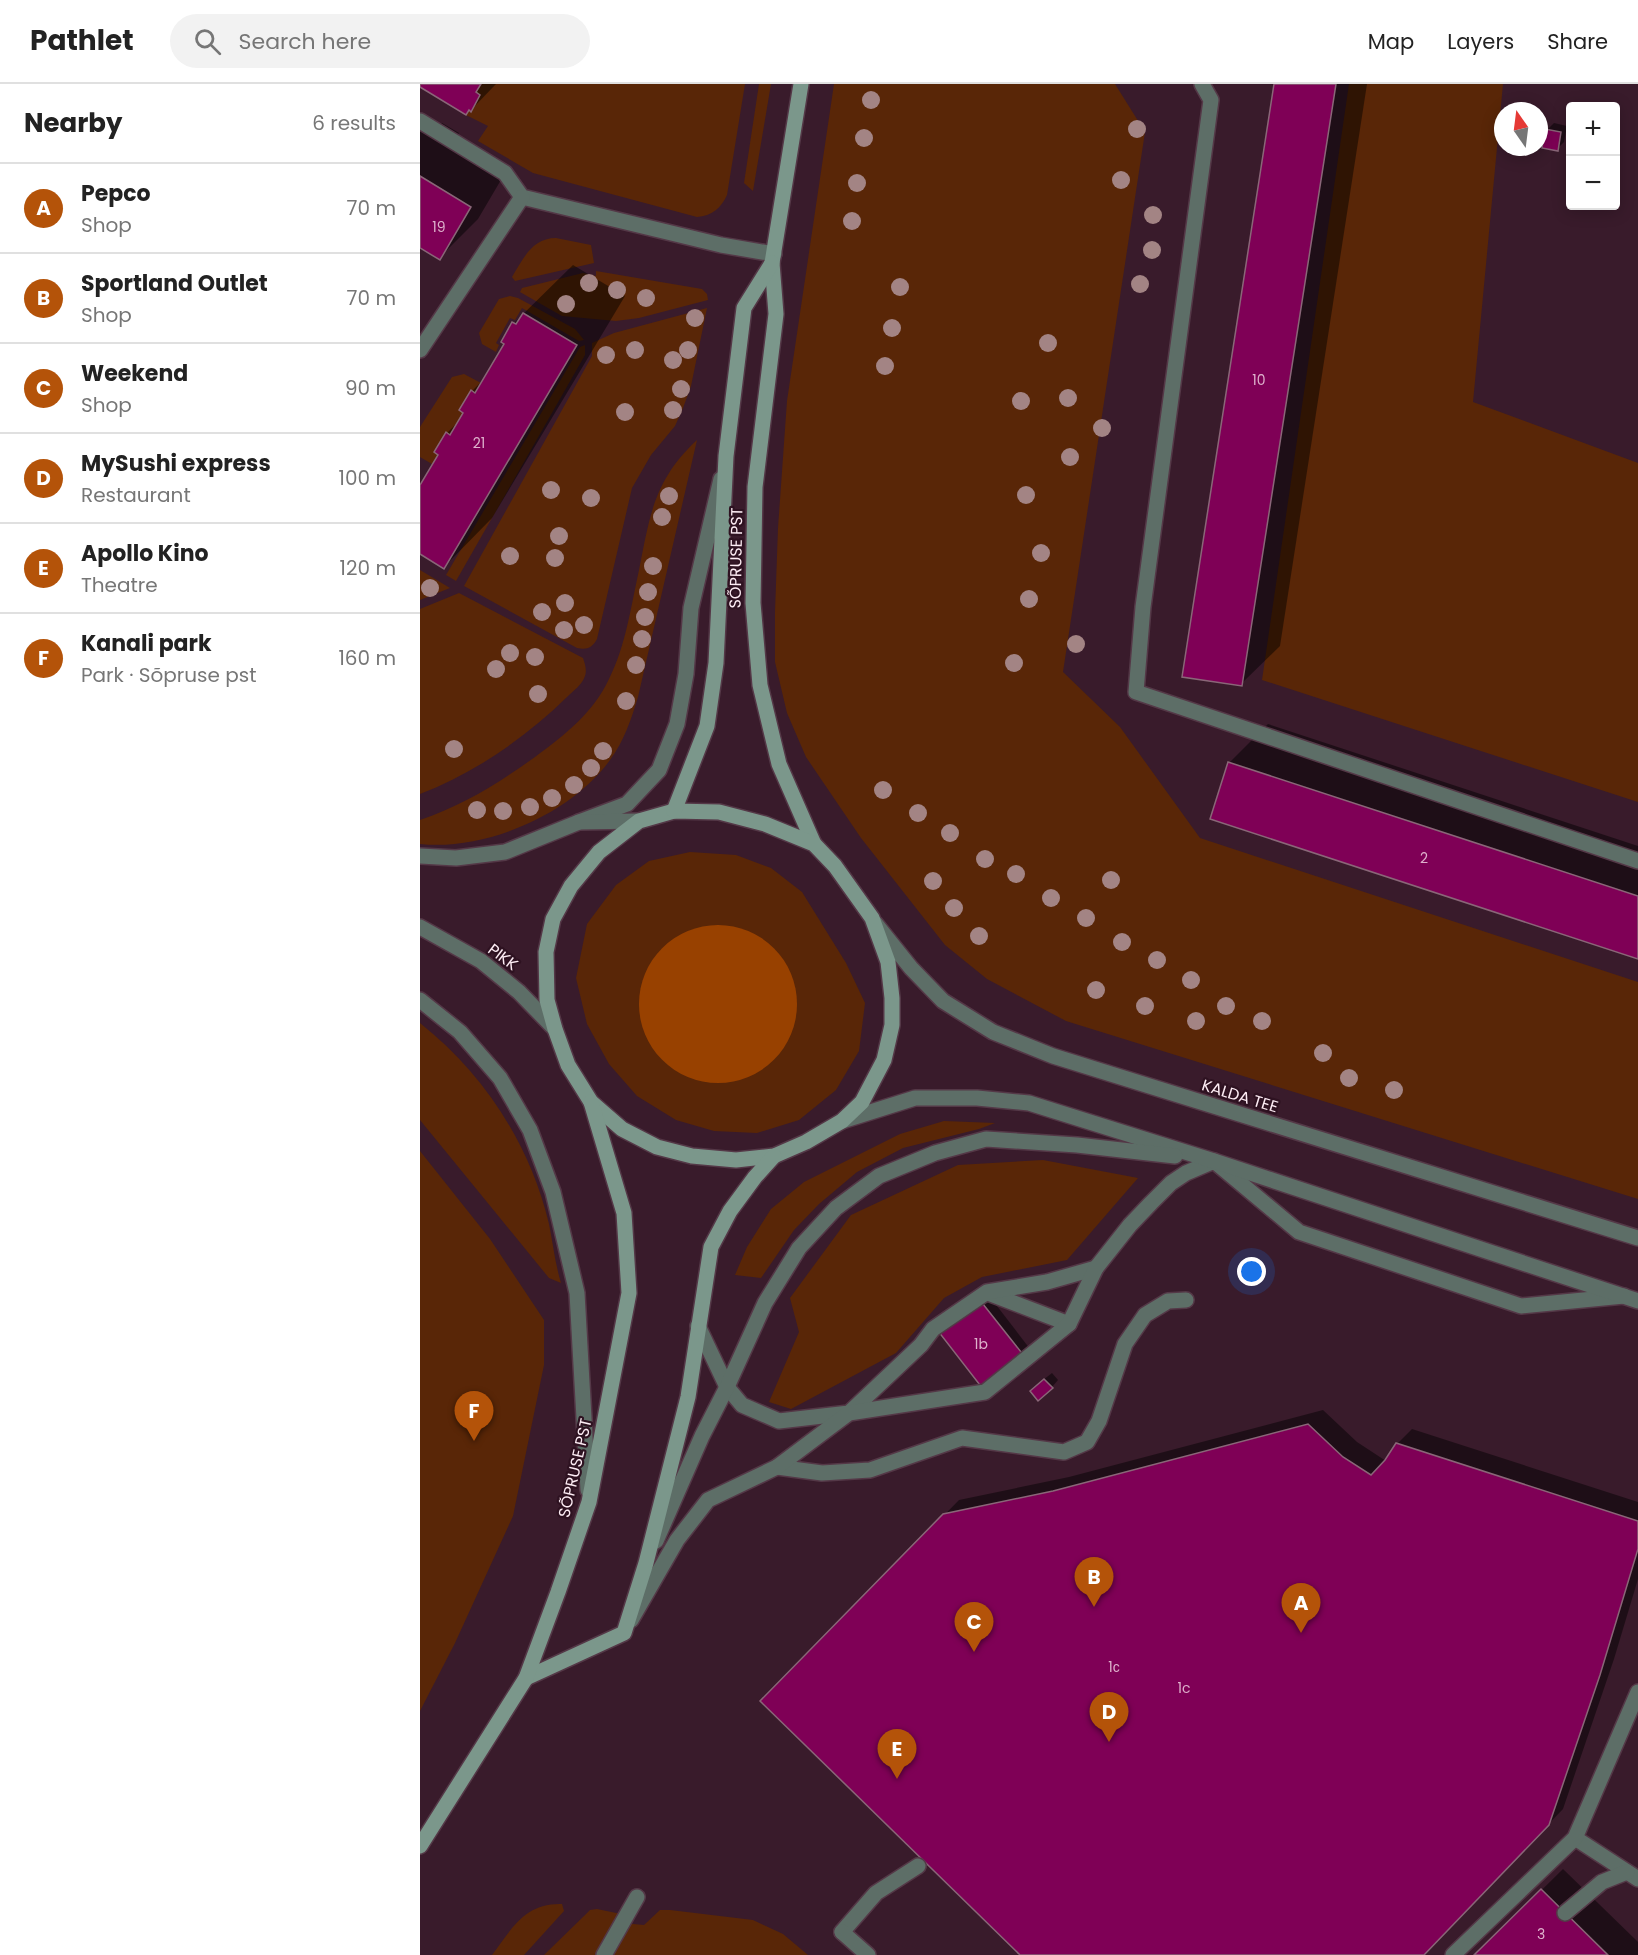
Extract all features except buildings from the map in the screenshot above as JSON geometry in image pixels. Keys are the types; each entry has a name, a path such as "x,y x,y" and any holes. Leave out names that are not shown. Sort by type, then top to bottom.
{"main road":[{"name":"SÕPRUSE PST","path":"801,84 773,259 776,314 755,487 753,603 760,685 779,764 814,844"},
{"name":"SÕPRUSE PST","path":"674,811 707,726 716,663 726,456 744,308 773,259"},
{"path":"674,811 719,812 765,824 814,844 835,867 872,918 888,962 892,1025 884,1060 862,1102 842,1121 806,1142 774,1156 736,1160 692,1156 657,1147 622,1129 591,1102 568,1065 547,1000 546,952 553,919 571,886 598,852 639,821 674,811"},
{"name":"SÕPRUSE PST","path":"420,1846 526,1678 589,1502 629,1293 624,1213 591,1102"},
{"path":"526,1678 624,1633 646,1563 688,1397 711,1247 730,1211 774,1156"}],"street":[{"path":"1202,84 1211,100 1143,607 1136,692 1638,861"},
{"path":"420,121 505,173 522,197 773,259"},
{"path":"420,350 522,197"},
{"path":"420,856 456,858 505,852 627,804 658,770 677,724 686,674 691,608 726,456"},
{"path":"579,822 639,821"},
{"name":"KALDA TEE","path":"872,918 910,968 943,1001 993,1032 1053,1056 1637,1237"},
{"name":"PIKK","path":"420,927 481,961 519,992 555,1029"},
{"path":"420,1000 460,1032 500,1078 530,1130 553,1192 577,1293 589,1502"},
{"path":"842,1121 915,1098 977,1098 1029,1103 1214,1161 1631,1298"},
{"path":"646,1563 702,1436 765,1303 799,1248 836,1208 879,1176 934,1153 986,1139 1077,1145 1214,1161 1299,1232 1510,1302 1521,1305 1631,1298"},
{"path":"698,1326 727,1387 742,1405 779,1421 849,1413 985,1392 1069,1324 1096,1268 1150,1203 1179,1178 1214,1161"},
{"path":"624,1633 677,1540 708,1500 777,1467 849,1413 921,1345 933,1329 987,1292 1047,1282 1096,1268"},
{"path":"987,1292 1069,1324"},
{"path":"777,1467 822,1473 870,1470 962,1438 1064,1452 1087,1442 1099,1421 1125,1344 1146,1315 1168,1302 1186,1300"},
{"path":"1454,1955 1575,1838 1638,1692"},
{"path":"1575,1838 1633,1875"},
{"path":"868,1955 842,1932 876,1893 918,1866"},
{"path":"1565,1913 1602,1882 1633,1875"},
{"path":"604,1955 637,1897"}],"shaded area":[{"path":"481,84 745,84 727,195 715,210 697,217 533,173 478,141 488,126 466,115 480,96 476,92"},
{"path":"759,84 771,84 753,191 744,183"},
{"path":"834,84 1115,84 1145,132 1063,672 1120,727 1200,838 1638,982 1638,1199 1066,1021 987,979 945,945 861,838 806,757 787,713 775,662 778,528 787,401"},
{"path":"1349,84 1503,84 1501,102 1494,102 1494,156 1496,156 1473,402 1638,463 1638,802 1262,680"},
{"path":"556,238 591,245 594,263 515,281 512,277 529,251 541,242"},
{"path":"596,271 702,289 707,294 708,300 639,318 616,321 562,316 520,292 522,288 583,273 596,276"},
{"path":"510,296 518,298 575,329 584,340 579,341 522,308 515,320 510,318 496,343 499,345 496,352 482,344 479,333 499,299"},
{"path":"707,308 691,386 683,408 675,426 651,455 632,488 597,639 593,644 586,648 577,648 464,586 592,356 592,343 614,333"},
{"path":"585,345 585,355 456,581 446,575 580,347"},
{"path":"464,374 481,383 475,393 471,390 463,413 450,435 446,433 434,452 438,455 432,464 420,457 420,427 452,377"},
{"path":"697,440 638,697 627,730 610,760 573,797 525,825 499,835 472,841 446,845 420,844 420,820 466,801 507,776 567,732 595,702 615,666 624,639 656,499 671,469"},
{"path":"420,570 450,588 420,600"},
{"path":"459,593 583,658 586,674 577,688 517,740 480,765 420,794 420,609"},
{"path":"690,852 736,855 771,868 802,892 846,963 865,1003 859,1051 836,1090 799,1120 757,1133 714,1131 676,1120 637,1096 609,1064 587,1024 576,978 587,924 616,885 649,861"},
{"path":"718,925 748,931 774,948 791,974 797,1004 791,1034 774,1060 748,1077 718,1083 688,1077 662,1060 645,1034 639,1004 645,974 662,948 688,931"},
{"path":"420,1023 443,1043 484,1088 517,1139 541,1194 561,1283 549,1278 420,1120"},
{"path":"944,1121 995,1123 903,1148 857,1172 819,1204 794,1230 761,1278 735,1275 747,1247 771,1209 804,1182 900,1134"},
{"path":"420,1151 490,1239 544,1320 544,1365 513,1516 455,1643 420,1711"},
{"path":"1043,1160 1138,1178 1067,1260 982,1277 944,1298 896,1353 791,1409 769,1402 799,1332 790,1298 851,1215 958,1165"},
{"path":"562,1904 564,1911 524,1955 492,1955 513,1927 528,1913 549,1905"},
{"path":"597,1909 621,1914 622,1923 644,1925 660,1910 753,1920 783,1934 808,1955 544,1955 590,1910"}],"place":[{"name":"Kanali park","path":"474,1441"},
{"name":"Sportland Outlet","path":"1094,1607"},
{"name":"Pepco","path":"1301,1633"},
{"name":"Weekend","path":"974,1652"},
{"name":"MySushi express","path":"1109,1742"},
{"name":"Apollo Kino","path":"897,1779"}]}
